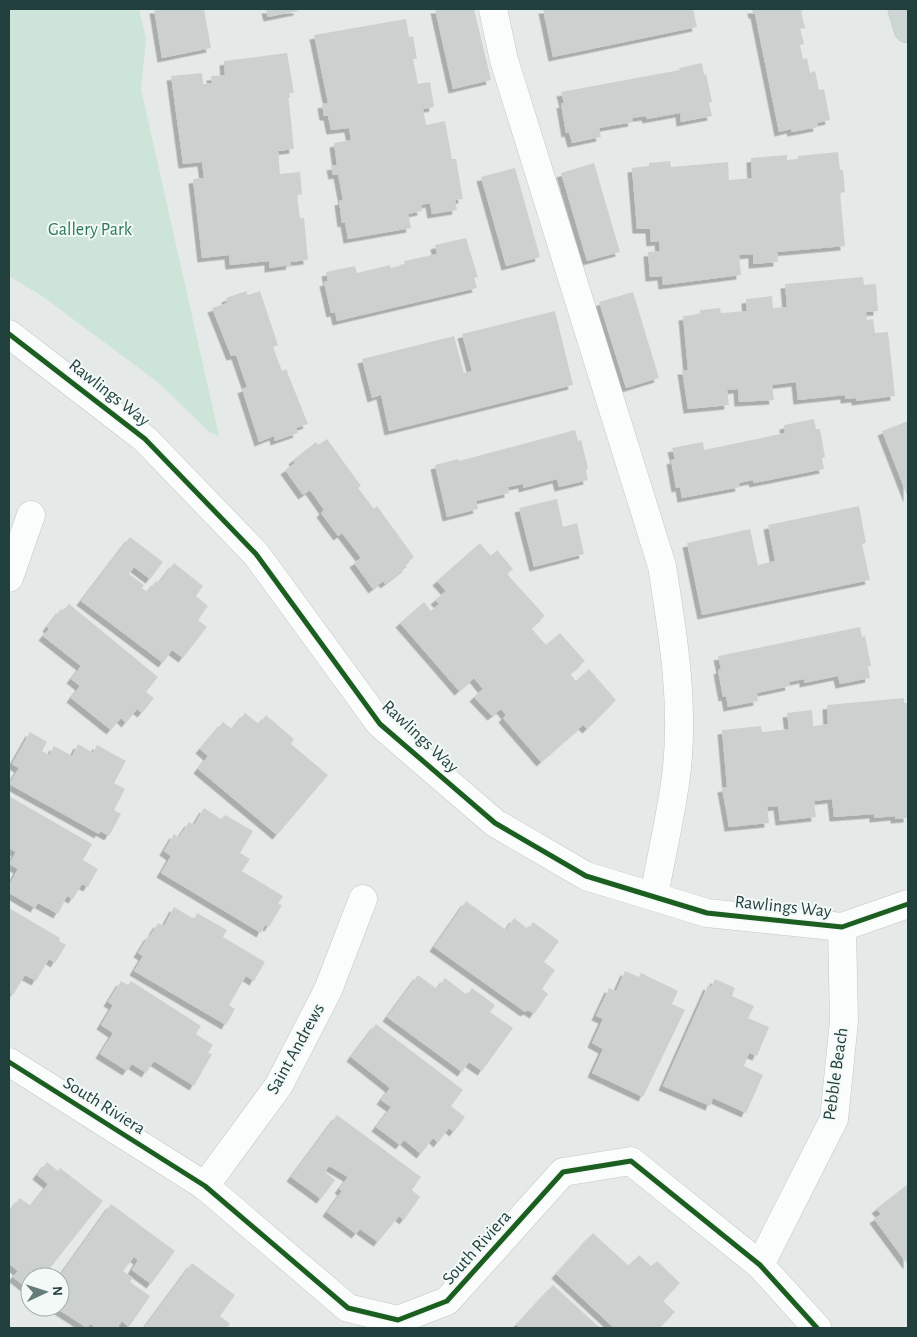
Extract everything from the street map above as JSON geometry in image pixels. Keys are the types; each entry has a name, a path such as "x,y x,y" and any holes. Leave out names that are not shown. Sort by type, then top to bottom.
{"main road":[{"path":"902,9 908,29"}],"street":[{"path":"493,9 504,60 662,566 674,646 678,720 676,775 654,896"},
{"name":"Rawlings Way","path":"9,334 144,439 250,548 380,724 495,823 586,876 707,913 842,927 908,904"},
{"path":"9,578 31,515"},
{"name":"Saint Andrews","path":"206,1186 279,1085 328,990 363,899"},
{"name":"Pebble Beach","path":"760,1265 834,1119 844,1021 842,927"},
{"name":"South Riviera","path":"9,1062 206,1186 348,1308 398,1320 447,1301 563,1172 631,1161 760,1265 817,1328"}],"green space":[{"name":"Gallery Park","path":"9,9 139,9 146,39 141,89 219,436 208,431 159,383 42,296 9,276"}],"building":[{"path":"154,9 204,9 211,48 162,58"},
{"path":"266,9 298,9 298,11 268,17"},
{"path":"435,9 474,9 491,80 453,89"},
{"path":"543,9 693,9 697,27 553,57"},
{"path":"752,9 806,9 801,11 805,28 800,29 804,44 800,45 803,59 807,58 810,73 815,71 819,90 824,89 830,120 817,123 818,127 792,132 791,129 779,132 755,14 753,14"},
{"path":"406,19 409,37 413,36 417,59 413,59 418,84 430,82 434,107 423,109 426,125 445,121 452,159 456,159 463,199 455,200 457,210 432,214 430,203 421,205 422,211 408,214 411,228 348,239 345,222 342,223 339,201 343,200 338,174 333,175 331,166 337,165 334,143 351,140 349,128 331,130 328,116 324,116 322,104 328,103 314,35"},
{"path":"287,53 294,93 288,93 294,149 278,151 280,174 300,172 302,194 297,195 300,218 304,218 308,260 290,262 291,265 269,268 269,261 230,265 229,255 202,258 193,179 204,178 202,162 183,164 171,76 202,73 203,84 212,83 211,76 225,75 224,61"},
{"path":"702,63 712,102 709,103 712,116 681,122 680,113 647,119 646,116 632,118 633,122 599,128 601,137 572,143 569,132 566,133 561,104 564,103 561,92 680,70 679,68"},
{"path":"838,152 840,170 843,170 845,192 840,193 845,246 777,252 778,262 753,264 753,254 739,255 741,275 663,285 662,276 650,277 648,252 660,251 659,241 651,242 650,229 637,229 632,168 649,166 649,163 670,161 671,167 728,162 729,180 752,178 751,158 787,155 787,160 798,159 798,156"},
{"path":"594,163 620,252 587,261 561,173"},
{"path":"515,168 540,257 506,266 481,177"},
{"path":"466,238 478,277 474,278 477,288 337,321 335,312 331,313 324,282 328,281 326,272 355,266 357,273 390,265 390,268 405,265 404,261 437,254 435,245"},
{"path":"863,277 864,285 876,284 878,311 866,312 867,320 873,319 875,333 888,332 895,396 856,401 856,398 845,399 845,395 798,400 796,382 772,385 774,400 739,402 738,389 727,390 729,405 688,409 682,370 688,370 683,316 700,314 700,310 720,308 721,313 747,311 746,299 772,296 773,308 787,307 785,284"},
{"path":"246,291 248,295 260,291 278,345 273,347 282,371 286,369 308,424 296,428 298,433 275,441 274,436 259,442 242,389 247,387 236,355 231,356 212,308 227,303 226,298"},
{"path":"633,292 659,378 626,388 599,302"},
{"path":"555,311 573,385 389,431 381,395 372,398 362,359 454,336 464,373 472,371 462,334"},
{"path":"814,419 816,429 820,429 825,457 822,458 824,469 754,483 753,480 739,483 740,487 682,498 680,487 676,488 671,460 675,459 672,448 703,442 704,450 785,433 784,425"},
{"path":"908,421 908,498 882,431"},
{"path":"575,430 578,441 581,440 588,468 586,470 588,480 559,487 557,479 523,488 523,484 508,487 509,493 476,501 478,509 447,517 435,465 458,459 459,461"},
{"path":"327,439 361,486 358,488 374,509 377,506 414,557 405,565 407,567 385,584 383,581 373,589 354,563 361,558 342,533 338,536 321,513 324,510 310,490 303,495 285,470 295,463 293,460 316,442 318,445"},
{"path":"557,499 563,527 577,523 584,554 534,567 519,508"},
{"path":"859,506 866,543 862,544 870,580 702,615 687,543 750,529 758,565 775,561 768,525"},
{"path":"130,537 163,562 150,579 134,567 129,574 144,585 142,588 147,592 156,581 159,583 174,563 203,586 196,596 208,606 198,620 207,627 183,658 172,650 163,663 81,601"},
{"path":"480,543 491,556 497,550 513,569 507,574 545,616 531,628 546,645 560,633 585,661 570,674 576,681 589,669 616,700 587,729 583,725 541,762 503,718 506,715 501,709 492,716 474,697 483,689 474,678 459,691 400,623 424,602 431,611 439,604 435,600 446,591 437,581"},
{"path":"69,604 158,677 146,692 154,698 142,713 137,709 126,723 121,718 111,730 71,698 80,686 71,679 81,666 43,636 49,629 47,627 61,609 63,611"},
{"path":"860,627 862,637 865,636 871,666 868,666 870,678 840,684 838,676 804,683 804,679 789,682 790,686 757,693 758,701 728,707 726,696 723,697 718,670 721,669 718,656"},
{"path":"904,698 904,703 908,703 908,818 895,819 895,816 874,818 874,814 834,817 832,799 814,801 816,817 780,821 778,806 767,807 769,823 729,827 722,788 727,787 722,730 761,726 762,732 789,729 787,713 812,710 813,726 828,724 827,705"},
{"path":"245,713 259,724 266,715 294,739 291,744 328,775 277,835 198,769 208,756 200,749 223,722 232,729"},
{"path":"30,732 47,742 42,751 49,755 54,746 72,756 78,744 93,753 97,745 126,761 114,783 125,789 114,810 121,814 109,836 100,831 99,834 9,784 19,768 12,764"},
{"path":"9,796 92,844 83,860 98,869 88,887 82,884 73,899 67,896 58,914 38,903 35,908 9,893 9,885 18,869 9,864 16,852 9,848"},
{"path":"204,808 221,819 225,815 253,831 240,853 250,859 242,871 283,896 278,904 282,905 269,927 265,925 261,933 161,873 171,856 164,851 174,834 179,837 189,822 194,825"},
{"path":"466,901 506,930 514,918 528,929 533,922 559,941 544,962 555,970 542,989 548,994 534,1014 528,1010 525,1012 434,947"},
{"path":"174,907 194,919 197,913 227,930 223,937 265,962 254,981 246,976 229,1005 235,1009 226,1025 134,971 143,956 138,953 149,935 158,923 164,926"},
{"path":"9,908 60,938 59,941 66,945 55,963 49,959 36,981 25,975 13,995 9,992"},
{"path":"625,971 639,977 641,973 678,991 672,1004 685,1010 643,1097 592,1073 603,1049 592,1043 603,1019 596,1016 609,988 616,991"},
{"path":"418,975 437,989 445,978 467,995 472,988 495,1005 490,1012 513,1028 482,1071 469,1062 462,1072 387,1017"},
{"path":"715,979 735,988 732,996 754,1006 748,1018 769,1027 757,1056 749,1053 744,1066 763,1075 746,1113 713,1098 710,1106 663,1086 708,985 711,987"},
{"path":"121,981 128,985 131,981 201,1026 196,1034 213,1045 208,1053 212,1054 194,1086 154,1061 146,1073 132,1064 127,1071 100,1054 113,1033 101,1025 113,1005 108,1002"},
{"path":"376,1024 463,1090 451,1106 465,1117 454,1132 449,1128 438,1143 433,1138 421,1154 404,1140 400,1145 376,1127 391,1107 381,1100 390,1088 351,1057"},
{"path":"337,1115 421,1177 412,1190 420,1197 404,1220 399,1216 378,1242 360,1229 356,1234 327,1212 342,1191 339,1189 348,1177 329,1166 325,1172 335,1180 321,1199 291,1177"},
{"path":"47,1162 58,1171 60,1168 103,1201 51,1267 20,1267 20,1283 13,1277 18,1271 9,1264 9,1209 20,1198 31,1206 48,1184 37,1175"},
{"path":"908,1184 908,1265 874,1219 881,1214 876,1209"},
{"path":"111,1204 175,1251 151,1284 132,1270 138,1260 134,1257 123,1271 133,1278 130,1282 150,1296 129,1327 122,1321 117,1328 96,1328 90,1324 87,1328 70,1317 70,1267 66,1267"},
{"path":"593,1233 629,1266 639,1255 651,1266 657,1261 680,1283 663,1301 675,1312 659,1328 614,1328 556,1274"},
{"path":"192,1263 235,1295 220,1316 230,1324 227,1328 144,1328"},
{"path":"553,1285 600,1328 520,1328 516,1325"}],"cycle path":[{"path":"9,334 145,439 256,554 380,724 495,823 586,876 707,913 842,927 908,904"},
{"path":"9,1062 205,1186 348,1308 398,1320 447,1301 563,1172 631,1161 760,1265 817,1328"}]}
